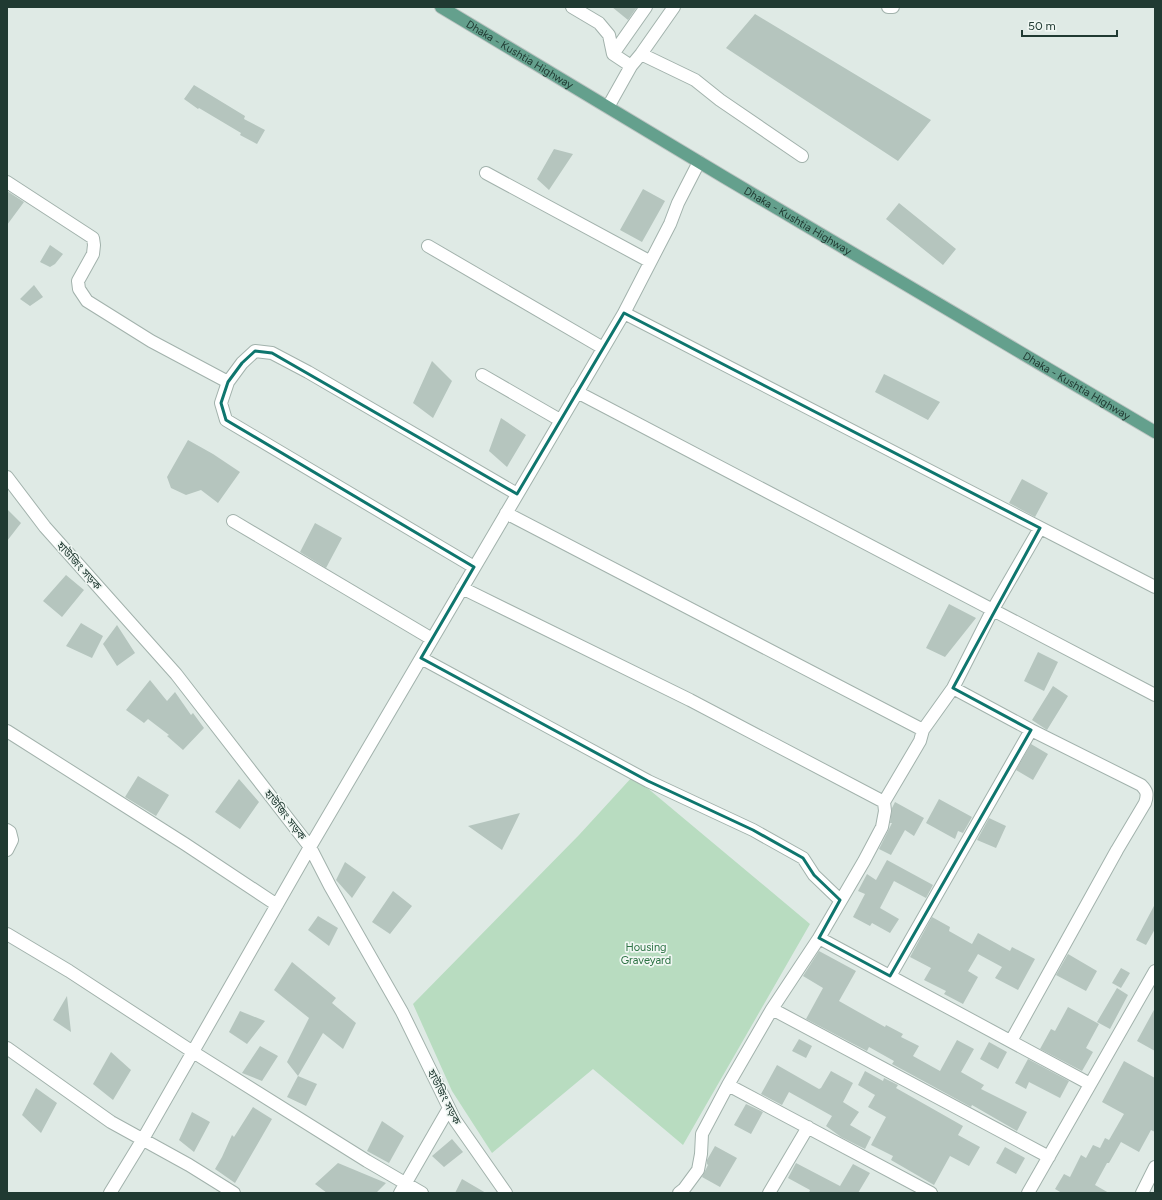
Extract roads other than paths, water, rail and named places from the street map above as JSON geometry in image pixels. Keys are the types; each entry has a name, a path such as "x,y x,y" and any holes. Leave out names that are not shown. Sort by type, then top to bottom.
{"main road":[{"name":"Dhaka - Kushtia Highway","path":"441,7 699,162 1155,432"}],"street":[{"path":"572,7 598,23 609,35 613,54 631,66"},
{"path":"613,54 646,7"},
{"path":"608,107 631,66 674,7"},
{"path":"888,7 893,7"},
{"path":"641,54 694,80 720,100 802,156"},
{"path":"110,1193 143,1139 310,847 624,313 649,261 670,224 678,203 699,162"},
{"path":"486,173 649,261"},
{"path":"7,182 93,238 93,254 78,281 79,289 86,301 151,341 228,382"},
{"path":"428,246 603,348"},
{"path":"624,313 1155,587"},
{"path":"474,568 226,420 221,404 228,382 242,363 255,350 272,353 308,372 517,494"},
{"path":"482,374 560,420"},
{"path":"577,392 992,611 1155,695"},
{"name":"হাউজিং সড়ক","path":"7,477 45,527 176,674 310,847 334,893 402,1012 448,1108 506,1193"},
{"path":"506,513 923,730"},
{"path":"233,521 432,640"},
{"path":"679,1193 684,1189 698,1170 701,1154 702,1134 728,1085 772,1009 819,938 864,861 882,827 885,811 884,802 920,741 923,730 953,688 992,611 1040,528"},
{"path":"462,588 690,700 884,802"},
{"path":"421,658 648,781 753,830 803,858 814,875 840,900"},
{"path":"953,688 1141,785 1148,795 1145,803 1117,850 1011,1041"},
{"path":"890,976 1032,730"},
{"path":"7,731 185,844 277,905"},
{"path":"7,830 10,832 12,840 7,850"},
{"path":"7,934 69,971 403,1188 422,1193"},
{"path":"819,938 1090,1084"},
{"path":"1028,1193 1155,971"},
{"path":"772,1009 1049,1157"},
{"path":"7,1048 111,1122 143,1139 234,1193"},
{"path":"728,1085 931,1193"},
{"path":"403,1188 448,1108"},
{"path":"769,1193 808,1128"},
{"path":"1142,1193 1155,1168"}],"park label":[{"name":"Housing Graveyard","path":"646,953"}]}
